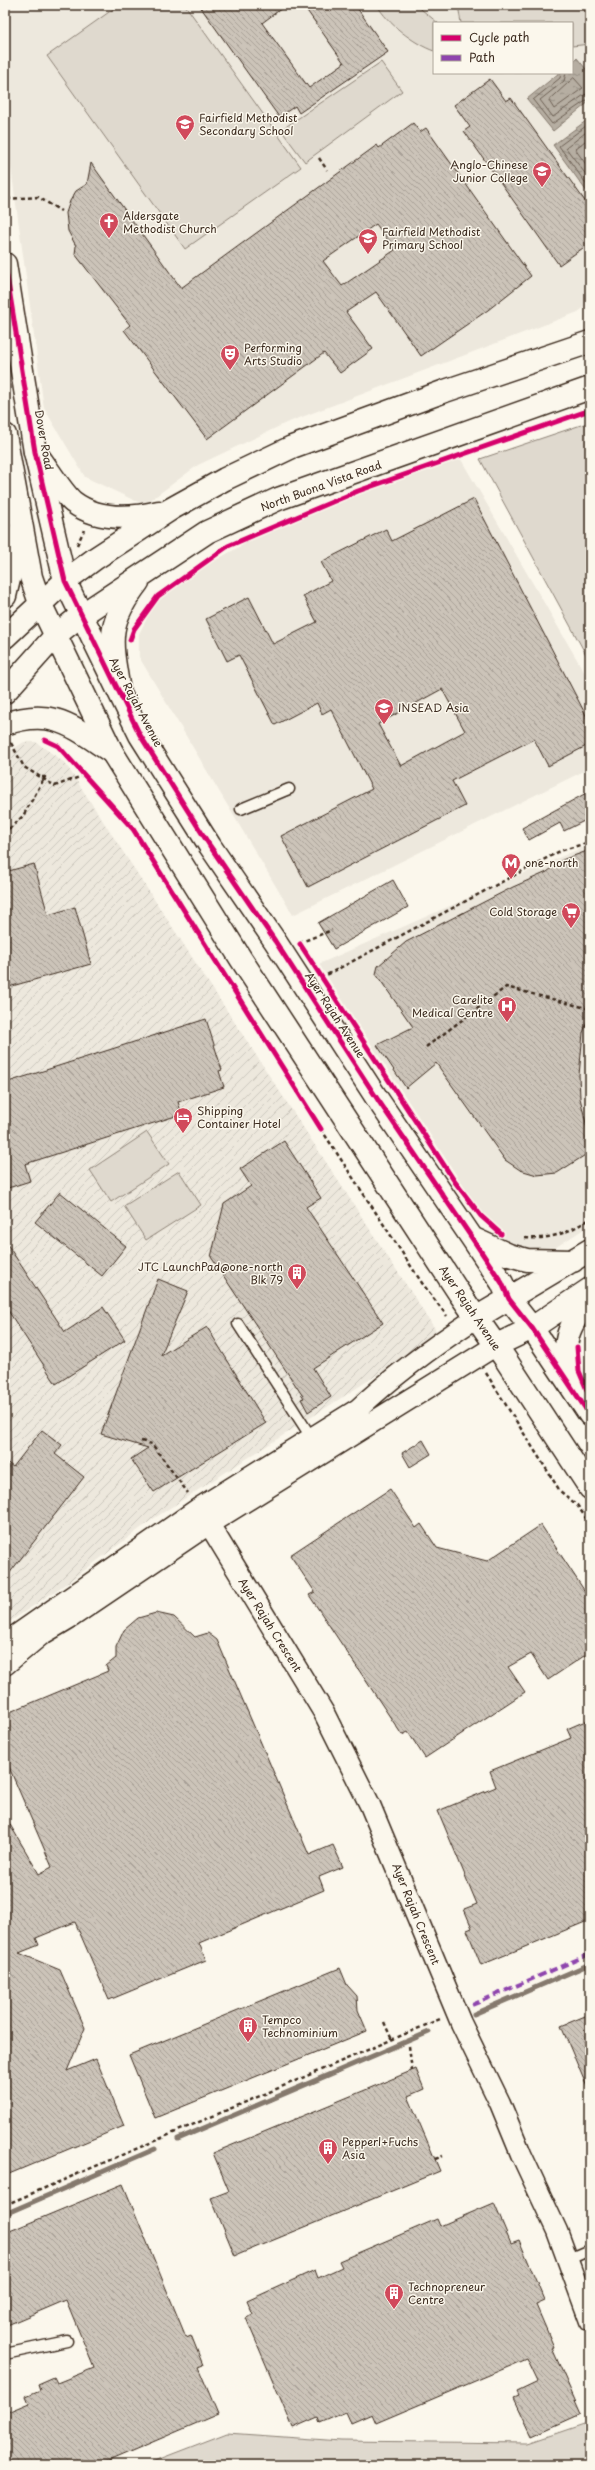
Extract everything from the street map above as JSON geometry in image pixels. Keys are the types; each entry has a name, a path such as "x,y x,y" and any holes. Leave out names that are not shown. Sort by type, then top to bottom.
{"street":[{"name":"Dover Road","path":"5,264 35,452 65,581 80,616"},
{"path":"5,637 65,581 171,509 225,479 292,447 445,391 590,342"},
{"name":"North Buona Vista Road","path":"5,692 56,635 80,616 207,532 278,499 590,388"},
{"path":"5,435 31,577 40,603 56,635"},
{"path":"35,452 72,501 99,515 132,518 171,509"},
{"path":"5,596 21,529"},
{"path":"119,691 112,633 126,598 146,572"},
{"name":"Ayer Rajah Avenue","path":"80,616 144,741 210,846 315,978 378,1100 502,1283 509,1299 532,1328 590,1415"},
{"name":"Ayer Rajah Avenue","path":"56,635 112,752 241,959 459,1293 590,1488"},
{"path":"8,733 25,717 52,718 112,752"},
{"path":"472,1238 509,1255 527,1260 582,1255"},
{"path":"5,1665 41,1635 73,1616 203,1516 311,1438 358,1409 378,1390 446,1338 476,1318 582,1255"},
{"path":"5,1643 203,1516 495,1346 532,1328 590,1289"},
{"path":"446,1338 456,1318 459,1293"},
{"path":"572,1387 565,1361 566,1342 573,1320 590,1298"},
{"name":"Ayer Rajah Crescent","path":"203,1516 324,1714 370,1805 456,2011 500,2103 520,2154 557,2231 590,2321"}],"lane":[{"path":"241,809 289,789"},
{"path":"238,1324 311,1438"},
{"path":"567,2260 590,2250"},
{"path":"5,2354 67,2341"}],"path":[{"path":"319,158 326,170"},
{"path":"7,199 38,197 61,211"},
{"path":"76,547 87,523"},
{"path":"8,733 24,767 55,786 85,775"},
{"path":"80,769 90,780"},
{"path":"9,829 24,816 45,777 39,776"},
{"path":"315,978 560,851 590,842"},
{"path":"304,949 300,944 332,930"},
{"path":"315,978 327,984"},
{"path":"426,1047 506,987 590,1009"},
{"path":"317,1123 422,1283 449,1318"},
{"path":"522,1238 553,1237 571,1231 590,1219"},
{"path":"485,1372 560,1491 577,1505 590,1524"},
{"path":"141,1441 152,1444 185,1490"},
{"path":"5,2205 392,2040 456,2011"},
{"path":"384,2022 392,2040"},
{"path":"409,2046 412,2071"},
{"path":"435,2159 443,2156"}],"shaded area":[{"name":"Fairfield Methodist Primary School","path":"5,5 590,5 590,303 578,312 286,423 198,465 144,505 85,477 44,408 5,124"},
{"path":"119,5 185,5 301,167 185,249 47,56"},
{"path":"377,5 416,5 437,22 433,22 433,51 410,38 394,26"},
{"path":"458,5 590,5 590,44 573,46 573,22 461,22"},
{"path":"381,62 402,91 305,162 281,130"},
{"path":"590,422 590,662 480,459"},
{"name":"INSEAD Asia","path":"459,456 590,682 590,768 293,915 139,657 139,634 153,606 179,581 276,526"},
{"path":"24,742 36,742 65,763 439,1335 153,1519 70,1581 5,1625 5,754"},
{"path":"590,844 590,1225 547,1253 500,1242 319,964"},
{"path":"147,1132 169,1164 111,1202 90,1170"},
{"path":"179,1171 201,1205 146,1240 124,1206"},
{"path":"590,1337 590,1386 583,1375"},
{"path":"590,2422 590,2465 144,2465 227,2433 341,2441 528,2443"}],"water":[{"path":"577,58 590,74 590,101 553,131 527,99 558,74 573,74 573,62"},
{"path":"590,118 590,196 553,145"}],"building":[{"path":"199,5 286,5 262,23 309,88 344,63 303,5 355,5 388,52 299,113 295,106 279,117"},
{"path":"490,79 506,101 511,98 590,208 590,243 559,265 464,131 470,127 454,105"},
{"path":"413,123 420,132 426,128 531,276 488,310 421,356 376,292 346,312 373,349 340,373 324,353 207,439 124,330 130,325 75,254 76,246 68,231 66,213 70,201 76,191 87,184 91,163 181,288 377,145 379,148","holes":["376,224 395,250 342,286 323,261"]},
{"path":"474,499 590,723 590,744 548,766 534,739 452,781 465,806 308,887 281,836 372,789 331,709 322,714 317,703 275,725 239,655 227,661 206,619 249,597 273,644 317,622 303,596 331,581 321,562 386,529 392,541","holes":["442,689 465,731 401,766 378,724"]},
{"path":"590,791 590,818 564,831 560,823 529,840 522,828"},
{"path":"590,850 590,1013 583,1033 579,1075 580,1098 590,1140 590,1152 557,1173 537,1175 520,1170 505,1160 436,1063 406,1088 377,1045 413,1027 376,974 378,966 406,942 513,887 547,872 562,860"},
{"path":"34,864 48,915 75,907 91,964 5,988 5,872"},
{"path":"393,880 408,907 334,949 318,923"},
{"path":"206,1019 222,1070 219,1071 224,1087 178,1102 182,1114 25,1164 30,1181 5,1189 5,1083"},
{"name":"JTC LaunchPad@one-north Blk 79","path":"284,1141 321,1198 306,1207 383,1323 313,1368 331,1397 308,1412 301,1399 304,1398 211,1257 224,1204 251,1186 240,1169"},
{"path":"60,1192 126,1246 102,1276 35,1222"},
{"path":"5,1241 65,1332 103,1307 125,1340 56,1384 5,1306"},
{"path":"158,1279 188,1291 161,1355 207,1327 266,1423 154,1492 131,1459 148,1448 101,1434"},
{"path":"42,1430 62,1445 55,1454 84,1477 5,1579 5,1461 13,1467"},
{"path":"423,1440 431,1454 410,1467 402,1453"},
{"path":"390,1489 416,1528 421,1524 437,1548 487,1561 541,1525 590,1599 590,1652 548,1680 531,1654 508,1667 525,1692 425,1758 408,1732 402,1735 309,1595 315,1592 290,1555"},
{"path":"156,1613 174,1617 195,1637 208,1633 217,1640 309,1855 333,1845 343,1867 319,1877 324,1890 199,1943 206,1960 109,2000 75,1922 36,1938 39,1945 19,1953 60,1970 85,2028 67,2071 96,2059 124,2126 9,2174 5,2165 5,1816 39,1874 52,1867 5,1758 5,1714 108,1671 106,1666 116,1658 116,1647 124,1630 138,1618"},
{"path":"590,1719 590,1920 481,1965 467,1930 472,1928 464,1909 477,1904 438,1811 496,1787 490,1771 571,1738 567,1729"},
{"name":"Tempco Technominium","path":"340,1968 347,1985 357,1996 358,2010 367,2031 155,2118 129,2055"},
{"path":"590,2014 590,2094 561,2026"},
{"name":"Pepperl+Fuchs Asia","path":"416,2069 424,2089 408,2096 440,2171 235,2256 211,2198 229,2191 213,2153"},
{"path":"123,2184 186,2337 191,2335 203,2365 198,2367 218,2414 99,2465 5,2465 5,2413 29,2403 26,2396 40,2390 38,2384 54,2377 57,2383 94,2368 66,2300 5,2326 5,2233"},
{"name":"Technopreneur Centre","path":"494,2203 511,2243 519,2240 545,2301 536,2305 554,2347 552,2348 581,2414 532,2436 514,2398 519,2396 517,2392 538,2382 527,2359 376,2423 372,2414 351,2423 346,2412 320,2423 318,2417 293,2428 246,2318 253,2315 247,2301 315,2270 318,2278 342,2267 339,2261 437,2219 440,2226"}],"waterway":[{"path":"474,2014 590,1964"},
{"path":"178,2139 429,2032"},
{"path":"5,2214 155,2149"}],"marked path":[{"path":"472,2005 590,1954"}],"cycle path":[{"path":"5,264 35,452 65,581 140,735 210,846 275,941 378,1100 502,1283 509,1299 532,1328 590,1415"},
{"path":"130,640 134,629 158,596 228,546 358,491 590,410"},
{"path":"45,740 58,746 133,829 321,1129"},
{"path":"300,944 455,1182 481,1216 501,1234"},
{"path":"577,1347 579,1371 590,1397"}],"place":[{"name":"Fairfield Methodist Secondary School","path":"185,141"},
{"name":"Anglo-Chinese Junior College","path":"542,188"},
{"name":"Aldersgate Methodist Church","path":"109,239"},
{"name":"Fairfield Methodist Primary School","path":"368,255"},
{"name":"Performing Arts Studio","path":"230,371"},
{"name":"INSEAD Asia","path":"384,725"},
{"name":"one-north","path":"511,880"},
{"name":"Cold Storage","path":"571,929"},
{"name":"Carelite Medical Centre","path":"507,1023"},
{"name":"Shipping Container Hotel","path":"183,1134"},
{"name":"JTC LaunchPad@one-north Blk 79","path":"297,1290"},
{"name":"Tempco Technominium","path":"248,2043"},
{"name":"Pepperl+Fuchs Asia","path":"328,2165"},
{"name":"Technopreneur Centre","path":"394,2310"}]}
